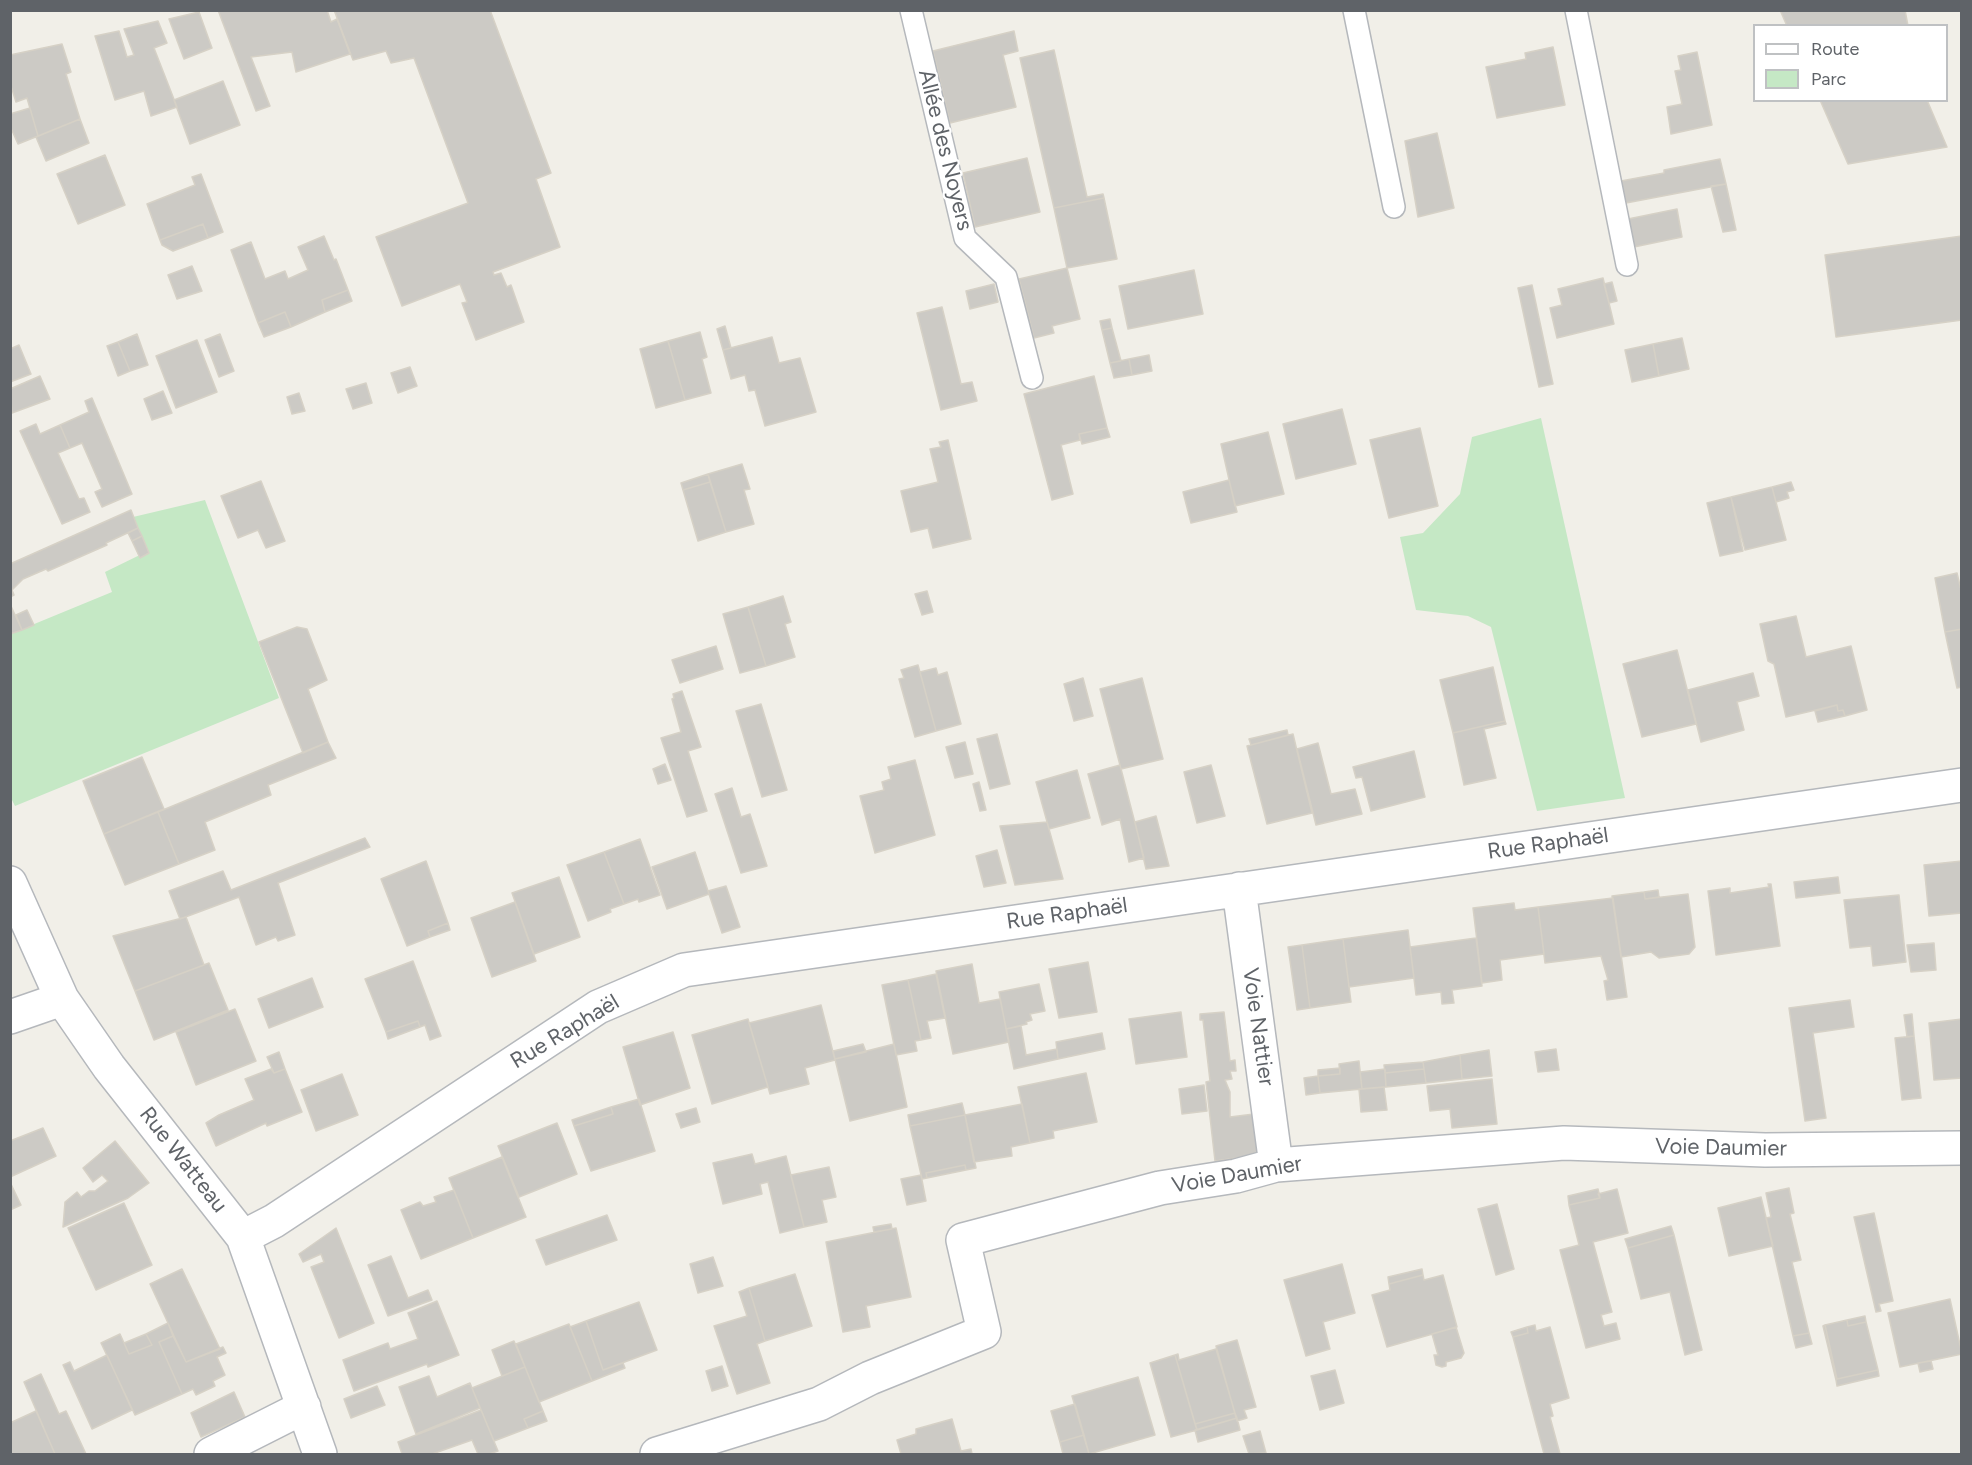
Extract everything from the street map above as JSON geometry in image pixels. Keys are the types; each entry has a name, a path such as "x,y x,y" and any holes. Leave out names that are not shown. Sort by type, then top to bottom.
{"street":[{"name":"Rue Raphaël","path":"243,1237 274,1221 598,1007 684,970 1962,785"},
{"name":"Rue Watteau","path":"10,883 62,999 109,1067 243,1237 320,1455"},
{"name":"Voie Nattier","path":"1239,889 1276,1165"},
{"path":"10,1017 62,999"},
{"name":"Voie Daumier","path":"657,1455 819,1404 870,1378 984,1332 963,1240 1160,1188 1236,1176 1276,1165 1564,1143 1764,1150 1962,1148"},
{"path":"211,1455 304,1407"}],"lane":[{"name":"Allée des Noyers","path":"910,10 965,238 1006,277 1032,378"},
{"path":"1354,10 1394,207"},
{"path":"1576,10 1627,265"}],"green space":[{"path":"1541,418 1625,798 1537,811 1491,627 1468,616 1416,610 1400,537 1423,533 1460,494 1472,437"},
{"path":"205,500 279,698 15,806 10,796 10,634 112,592 105,572 148,551 133,517"}],"building":[{"path":"218,10 327,10 331,22 337,19 350,54 296,72 292,52 251,57 270,106 256,111"},
{"path":"334,10 490,10 551,173 536,179 560,247 493,272 494,275 501,273 507,287 511,285 524,322 476,340 462,303 467,302 460,284 402,306 376,237 468,203 414,58 391,63 386,51 353,60"},
{"path":"1780,10 1905,10 1908,24 1786,24"},
{"path":"199,12 212,48 184,59 169,19"},
{"path":"158,21 167,43 154,48 177,107 151,116 144,91 115,100 95,36 119,31 127,57 134,55 124,29"},
{"path":"1014,31 1018,51 1003,55 1016,107 950,123 933,51"},
{"path":"62,44 71,72 66,74 80,119 38,136 27,98 16,102 10,83 10,55"},
{"path":"1553,47 1565,105 1497,118 1486,67 1526,59 1525,53"},
{"path":"1054,50 1087,197 1103,194 1104,198 1054,208 1020,58"},
{"path":"1697,52 1712,125 1671,134 1667,107 1682,104 1675,71 1681,70 1678,56"},
{"path":"223,81 240,125 190,144 174,100"},
{"path":"1821,102 1928,102 1947,147 1848,164"},
{"path":"30,108 38,136 18,144 10,126 10,114"},
{"path":"80,119 89,143 46,161 36,137"},
{"path":"1437,133 1454,208 1418,217 1405,141"},
{"path":"105,155 125,205 78,224 57,174"},
{"path":"1027,158 1040,212 975,227 963,173"},
{"path":"1720,159 1726,184 1626,203 1621,181"},
{"path":"201,174 223,232 208,238 203,224 160,240 147,204 195,185 192,177"},
{"path":"1726,184 1736,230 1723,232 1711,186"},
{"path":"1104,198 1117,259 1067,268 1054,208"},
{"path":"1677,209 1682,237 1634,247 1628,219"},
{"path":"203,224 208,238 173,251 162,245 160,240"},
{"path":"324,236 348,290 322,300 325,312 291,327 285,312 258,323 231,250 251,242 265,279 285,271 288,279 308,270 298,247"},
{"path":"1962,236 1962,320 1836,337 1825,255"},
{"path":"192,266 202,291 177,299 168,275"},
{"path":"1067,268 1080,319 1052,326 1054,333 1034,338 1019,279"},
{"path":"1194,270 1203,314 1128,329 1119,286"},
{"path":"1603,278 1614,324 1557,338 1550,308 1562,305 1558,289"},
{"path":"1612,282 1617,301 1609,303 1604,284"},
{"path":"994,284 998,302 970,309 966,291"},
{"path":"1532,285 1553,384 1539,387 1518,288"},
{"path":"348,290 352,301 325,312 322,300"},
{"path":"942,307 961,384 972,382 977,401 941,410 917,313"},
{"path":"285,312 291,327 264,337 258,323"},
{"path":"1110,319 1112,328 1102,330 1100,321"},
{"path":"725,326 731,348 723,350 717,329"},
{"path":"1112,328 1121,361 1110,363 1102,330"},
{"path":"700,332 707,357 702,359 711,393 685,400 668,341"},
{"path":"137,334 148,365 130,371 118,342"},
{"path":"220,334 234,371 219,377 205,340"},
{"path":"772,337 779,363 800,358 816,412 765,426 755,390 749,391 745,375 731,379 723,350"},
{"path":"1682,338 1689,369 1659,376 1653,344"},
{"path":"197,340 217,392 176,408 156,356"},
{"path":"668,341 685,400 656,408 640,349"},
{"path":"118,342 130,371 118,376 107,346"},
{"path":"1653,344 1659,376 1632,382 1625,350"},
{"path":"19,345 31,374 10,382 10,349"},
{"path":"1149,355 1152,371 1132,375 1129,359"},
{"path":"1129,359 1132,375 1114,378 1110,363"},
{"path":"410,367 417,386 398,393 391,373"},
{"path":"40,376 50,399 12,413 10,389"},
{"path":"1094,376 1107,428 1079,434 1080,440 1061,445 1073,494 1052,500 1024,394"},
{"path":"366,383 372,403 353,409 346,389"},
{"path":"163,391 172,413 152,420 144,399"},
{"path":"299,393 305,411 292,414 287,397"},
{"path":"92,398 132,494 102,507 95,492 102,489 82,443 70,448 60,425 89,412 85,401"},
{"path":"1342,409 1356,464 1296,479 1283,424"},
{"path":"36,424 40,434 60,425 70,448 58,453 79,499 84,498 90,512 62,524 20,431"},
{"path":"1107,428 1110,437 1082,444 1079,434"},
{"path":"1420,428 1438,506 1389,518 1370,440"},
{"path":"1268,432 1284,494 1235,506 1221,444"},
{"path":"948,440 971,539 933,548 928,528 911,532 901,491 938,482 930,449 941,447 939,442"},
{"path":"742,464 750,489 744,490 754,524 726,532 708,474"},
{"path":"708,474 710,482 683,490 681,483"},
{"path":"1229,480 1237,512 1191,523 1183,492"},
{"path":"261,481 285,541 266,548 258,530 238,538 221,496"},
{"path":"710,482 726,532 698,541 683,490"},
{"path":"1791,482 1794,490 1787,492 1789,498 1776,502 1772,487"},
{"path":"1772,487 1786,540 1745,550 1731,497"},
{"path":"1731,497 1743,551 1720,556 1707,503"},
{"path":"131,510 138,528 106,543 107,545 48,571 46,569 23,579 12,590 14,595 10,597 10,564"},
{"path":"138,528 142,536 132,541 128,533"},
{"path":"142,536 149,553 140,558 132,541"},
{"path":"1957,573 1962,594 1962,629 1945,632 1935,578"},
{"path":"927,591 933,612 922,615 915,594"},
{"path":"783,596 791,622 785,624 795,657 766,666 748,607"},
{"path":"10,604 22,630 10,634"},
{"path":"748,607 766,666 740,673 723,614"},
{"path":"27,610 34,625 22,630 16,615"},
{"path":"1796,616 1806,657 1851,646 1867,710 1845,716 1843,710 1838,711 1837,705 1786,717 1774,664 1768,661 1760,624"},
{"path":"297,627 307,629 327,680 308,689 328,742 303,753 259,642"},
{"path":"1962,629 1962,687 1957,688 1945,632"},
{"path":"716,646 723,669 680,683 672,660"},
{"path":"1677,650 1696,724 1642,737 1623,664"},
{"path":"918,665 936,731 915,737 899,679 904,678 901,670"},
{"path":"1493,667 1505,721 1453,733 1440,680"},
{"path":"936,668 938,675 947,672 961,724 936,731 920,672"},
{"path":"1753,673 1759,696 1737,702 1744,730 1701,742 1688,690"},
{"path":"1083,678 1093,716 1074,721 1064,684"},
{"path":"1142,678 1163,759 1121,769 1100,689"},
{"path":"682,691 701,747 688,751 707,811 687,817 661,738 681,732 672,699 673,694"},
{"path":"761,704 787,790 762,797 736,711"},
{"path":"1837,705 1838,711 1843,710 1845,716 1818,722 1815,711"},
{"path":"1505,721 1506,724 1484,729 1496,778 1464,785 1453,733"},
{"path":"1287,730 1288,735 1251,745 1249,739"},
{"path":"997,734 1010,784 990,789 977,739"},
{"path":"1293,734 1312,813 1267,824 1247,746"},
{"path":"328,742 336,758 268,785 271,795 205,822 215,850 179,864 158,812"},
{"path":"965,742 973,774 955,778 946,747"},
{"path":"1318,743 1331,794 1355,789 1362,814 1316,825 1297,749"},
{"path":"1414,751 1425,797 1371,811 1362,777 1356,778 1353,767"},
{"path":"142,757 164,809 104,834 83,781"},
{"path":"915,760 935,835 875,853 860,796 884,790 882,782 891,779 888,767"},
{"path":"665,764 671,780 658,784 653,769"},
{"path":"1120,765 1144,858 1129,862 1120,819 1102,825 1088,774"},
{"path":"1211,765 1225,816 1197,823 1184,772"},
{"path":"1077,770 1090,818 1049,829 1036,782"},
{"path":"979,782 986,810 980,811 973,784"},
{"path":"732,788 741,817 750,814 767,866 741,873 715,794"},
{"path":"158,812 179,864 125,885 104,834"},
{"path":"1156,816 1169,866 1146,869 1135,822"},
{"path":"1047,822 1063,879 1015,885 1000,826"},
{"path":"365,838 370,847 278,883 295,935 278,941 276,937 256,945 239,897 180,919 169,891 223,871 231,890"},
{"path":"640,839 660,895 624,904 604,852"},
{"path":"997,850 1006,883 984,887 976,856"},
{"path":"604,852 624,904 588,921 567,865"},
{"path":"695,852 709,894 667,909 652,867"},
{"path":"426,861 448,923 428,931 430,937 407,946 381,879"},
{"path":"1962,861 1962,913 1929,916 1924,865"},
{"path":"559,877 580,937 534,954 512,893"},
{"path":"1838,877 1840,893 1796,898 1794,882"},
{"path":"1768,884 1771,884 1780,946 1716,955 1708,891 1730,888 1730,893 1769,887"},
{"path":"726,886 740,927 722,933 708,891"},
{"path":"1658,890 1659,897 1645,899 1644,892"},
{"path":"1644,892 1645,899 1688,894 1695,947 1689,954 1659,958 1651,952 1621,957 1612,896"},
{"path":"1899,895 1906,962 1873,966 1871,946 1850,948 1844,900"},
{"path":"1613,898 1627,997 1607,1000 1604,981 1608,980 1601,956 1545,963 1538,907"},
{"path":"515,902 536,961 492,977 471,918"},
{"path":"1514,903 1515,910 1538,907 1544,954 1500,960 1502,980 1482,983 1473,908"},
{"path":"186,917 204,965 135,991 113,936"},
{"path":"448,923 450,930 430,937 428,931"},
{"path":"1408,930 1414,978 1349,987 1343,939"},
{"path":"1476,938 1482,986 1452,990 1454,1003 1442,1004 1441,992 1416,995 1410,947"},
{"path":"1343,939 1351,1002 1310,1008 1302,945"},
{"path":"1934,943 1936,970 1911,972 1907,945"},
{"path":"1302,945 1310,1008 1297,1010 1288,947"},
{"path":"413,961 441,1036 430,1040 425,1025 420,1027 418,1021 386,1032 365,979"},
{"path":"1088,962 1097,1012 1059,1018 1049,969"},
{"path":"209,963 228,1010 154,1040 135,991"},
{"path":"972,964 979,1003 1000,999 1009,1042 953,1054 936,971"},
{"path":"936,974 945,1018 927,1021 931,1038 921,1040 908,980"},
{"path":"312,978 323,1007 269,1028 258,999"},
{"path":"908,980 921,1040 915,1041 917,1051 896,1055 882,985"},
{"path":"1039,984 1045,1011 1030,1014 1032,1020 1026,1022 1027,1024 1006,1029 999,992"},
{"path":"1850,1000 1854,1027 1813,1033 1826,1118 1805,1121 1789,1008"},
{"path":"821,1005 835,1060 805,1068 809,1084 770,1094 749,1023"},
{"path":"235,1009 256,1061 196,1085 176,1032"},
{"path":"1181,1012 1187,1057 1136,1064 1129,1019"},
{"path":"1224,1012 1230,1061 1235,1060 1236,1071 1230,1071 1232,1079 1225,1080 1230,1092 1230,1117 1254,1114 1259,1155 1215,1161 1206,1082 1210,1081 1203,1020 1200,1020 1200,1014"},
{"path":"1912,1014 1914,1036 1907,1037 1904,1015"},
{"path":"748,1019 768,1087 712,1104 692,1035"},
{"path":"1962,1019 1962,1078 1934,1080 1929,1023"},
{"path":"418,1021 420,1027 388,1039 386,1032"},
{"path":"1021,1026 1026,1055 1057,1049 1058,1059 1014,1069 1006,1029"},
{"path":"673,1032 690,1088 640,1105 623,1047"},
{"path":"1102,1033 1105,1049 1058,1059 1056,1042"},
{"path":"1914,1036 1921,1098 1902,1100 1895,1038"},
{"path":"863,1044 866,1052 835,1059 833,1051"},
{"path":"894,1044 907,1107 850,1121 835,1059"},
{"path":"1556,1049 1559,1070 1538,1072 1535,1052"},
{"path":"1489,1050 1492,1076 1462,1079 1460,1055"},
{"path":"279,1052 285,1069 274,1073 267,1057"},
{"path":"1460,1055 1462,1079 1426,1083 1423,1062"},
{"path":"1359,1061 1362,1089 1320,1093 1318,1076 1340,1074 1339,1064"},
{"path":"1423,1062 1424,1069 1385,1073 1384,1065"},
{"path":"1340,1068 1340,1074 1318,1076 1318,1070"},
{"path":"271,1069 274,1073 285,1069 302,1112 267,1126 266,1123 216,1146 206,1123 254,1100 245,1079"},
{"path":"1385,1069 1386,1087 1362,1089 1360,1072"},
{"path":"1424,1069 1426,1083 1386,1087 1385,1073"},
{"path":"1086,1073 1097,1122 1053,1131 1054,1138 1030,1143 1018,1087"},
{"path":"342,1074 358,1115 316,1131 301,1090"},
{"path":"1318,1076 1320,1093 1306,1095 1304,1078"},
{"path":"1492,1079 1497,1124 1452,1128 1450,1109 1430,1111 1427,1086"},
{"path":"1204,1085 1207,1111 1182,1114 1179,1089"},
{"path":"1384,1087 1387,1110 1361,1112 1359,1089"},
{"path":"639,1099 655,1151 591,1171 574,1126 613,1114 611,1107"},
{"path":"962,1103 965,1115 910,1126 908,1115"},
{"path":"1022,1104 1030,1143 1011,1147 1012,1156 974,1162 965,1115"},
{"path":"611,1107 613,1114 574,1126 572,1120"},
{"path":"696,1108 700,1122 681,1128 676,1114"},
{"path":"965,1115 976,1168 966,1170 965,1165 926,1173 927,1178 922,1179 910,1126"},
{"path":"557,1123 577,1174 519,1197 498,1146"},
{"path":"43,1128 56,1156 10,1177 10,1141"},
{"path":"115,1141 149,1183 128,1198 63,1227 65,1202 77,1192 81,1197 89,1191 95,1191 108,1181 102,1175 93,1182 83,1168"},
{"path":"752,1154 755,1164 786,1156 804,1227 780,1233 768,1182 760,1184 762,1194 723,1204 713,1163"},
{"path":"502,1157 526,1217 473,1238 449,1178"},
{"path":"965,1165 966,1170 927,1178 926,1173"},
{"path":"829,1167 836,1197 822,1200 827,1222 804,1227 791,1175"},
{"path":"921,1175 926,1201 907,1205 901,1179"},
{"path":"10,1182 21,1205 10,1210"},
{"path":"1789,1188 1794,1213 1790,1214 1801,1260 1792,1262 1809,1333 1793,1336 1766,1218 1771,1217 1766,1193"},
{"path":"1598,1189 1600,1198 1569,1205 1568,1196"},
{"path":"1617,1189 1628,1233 1593,1242 1612,1312 1601,1315 1604,1326 1616,1323 1620,1339 1586,1348 1560,1250 1579,1245 1569,1205 1600,1198 1598,1194"},
{"path":"454,1190 473,1238 421,1259 401,1210 420,1202 423,1206 436,1202 434,1197"},
{"path":"1761,1197 1773,1246 1729,1256 1718,1208"},
{"path":"124,1203 152,1265 96,1290 68,1228"},
{"path":"1497,1204 1514,1269 1496,1275 1478,1209"},
{"path":"1874,1213 1893,1301 1879,1304 1881,1311 1876,1312 1854,1217"},
{"path":"607,1215 617,1240 546,1265 536,1240"},
{"path":"891,1224 892,1229 874,1232 873,1227"},
{"path":"1671,1226 1674,1235 1628,1248 1625,1239"},
{"path":"336,1228 374,1323 339,1338 311,1267 324,1262 321,1254 303,1262 299,1254"},
{"path":"896,1228 911,1297 866,1306 870,1327 843,1332 826,1242"},
{"path":"1674,1235 1702,1350 1685,1355 1670,1292 1641,1299 1628,1248"},
{"path":"391,1256 408,1298 428,1290 432,1300 388,1316 368,1265"},
{"path":"713,1257 723,1286 698,1293 690,1264"},
{"path":"1342,1264 1355,1313 1323,1322 1330,1349 1306,1356 1284,1280"},
{"path":"182,1269 220,1349 186,1362 150,1284"},
{"path":"1422,1269 1423,1275 1389,1284 1388,1277"},
{"path":"795,1274 812,1326 765,1341 749,1288"},
{"path":"1423,1275 1424,1280 1443,1275 1457,1327 1387,1347 1372,1295 1390,1290 1389,1284"},
{"path":"749,1288 765,1341 757,1344 770,1383 737,1394 714,1326 747,1316 739,1292"},
{"path":"1950,1299 1962,1354 1900,1367 1888,1313"},
{"path":"437,1301 459,1355 428,1367 427,1364 354,1391 343,1360 388,1343 390,1349 418,1339 408,1313"},
{"path":"639,1302 657,1350 603,1370 586,1321"},
{"path":"1865,1316 1866,1322 1848,1326 1847,1320"},
{"path":"1847,1320 1848,1326 1866,1322 1878,1370 1837,1379 1825,1325"},
{"path":"586,1321 603,1370 623,1363 625,1368 592,1381 570,1327"},
{"path":"168,1323 173,1336 159,1342 182,1394 135,1415 101,1343 120,1334 129,1354 152,1345 146,1334"},
{"path":"569,1324 592,1381 539,1402 516,1344"},
{"path":"1535,1325 1536,1331 1550,1327 1569,1398 1550,1404 1553,1416 1550,1417 1560,1454 1544,1454 1513,1337 1528,1333 1527,1327"},
{"path":"1825,1325 1837,1379 1836,1380 1823,1326"},
{"path":"1456,1327 1464,1353 1461,1358 1446,1362 1446,1366 1436,1365 1434,1355 1438,1355 1432,1334"},
{"path":"1527,1327 1528,1333 1513,1337 1511,1332"},
{"path":"1809,1333 1812,1344 1796,1348 1793,1336"},
{"path":"146,1334 152,1345 129,1354 124,1343"},
{"path":"173,1336 186,1362 223,1347 226,1353 217,1357 225,1375 213,1381 215,1386 196,1395 193,1389 182,1394 159,1342"},
{"path":"1237,1340 1256,1407 1244,1410 1247,1418 1237,1421 1216,1346"},
{"path":"514,1341 525,1367 502,1376 492,1350"},
{"path":"1216,1349 1235,1413 1195,1424 1175,1355 1178,1354 1179,1360"},
{"path":"107,1355 132,1410 92,1429 63,1365 70,1362 74,1371"},
{"path":"1175,1355 1197,1430 1171,1437 1150,1363"},
{"path":"1931,1361 1933,1369 1920,1372 1918,1363"},
{"path":"722,1366 728,1386 712,1391 706,1371"},
{"path":"525,1367 543,1411 524,1419 528,1428 494,1441 472,1388"},
{"path":"1335,1370 1344,1403 1320,1410 1311,1376"},
{"path":"1878,1370 1879,1376 1837,1386 1837,1379"},
{"path":"41,1374 59,1414 66,1411 86,1454 55,1454 24,1382"},
{"path":"429,1376 437,1397 470,1383 480,1408 416,1434 399,1387"},
{"path":"1138,1377 1155,1435 1089,1454 1072,1396"},
{"path":"377,1386 385,1405 351,1418 344,1399"},
{"path":"234,1392 245,1417 201,1437 191,1413"},
{"path":"1075,1404 1084,1435 1060,1442 1051,1411"},
{"path":"481,1410 498,1451 478,1454 472,1440 432,1454 402,1454 398,1442"},
{"path":"36,1411 55,1454 10,1454 10,1423"},
{"path":"543,1411 547,1421 528,1428 524,1419"},
{"path":"1235,1413 1237,1418 1197,1430 1195,1424"},
{"path":"1237,1418 1240,1430 1198,1442 1195,1430"},
{"path":"952,1419 961,1451 971,1449 972,1454 901,1454 897,1440 916,1434 916,1429"},
{"path":"1260,1431 1266,1453 1249,1454 1243,1436"},
{"path":"1084,1435 1089,1454 1063,1454 1060,1442"}]}
